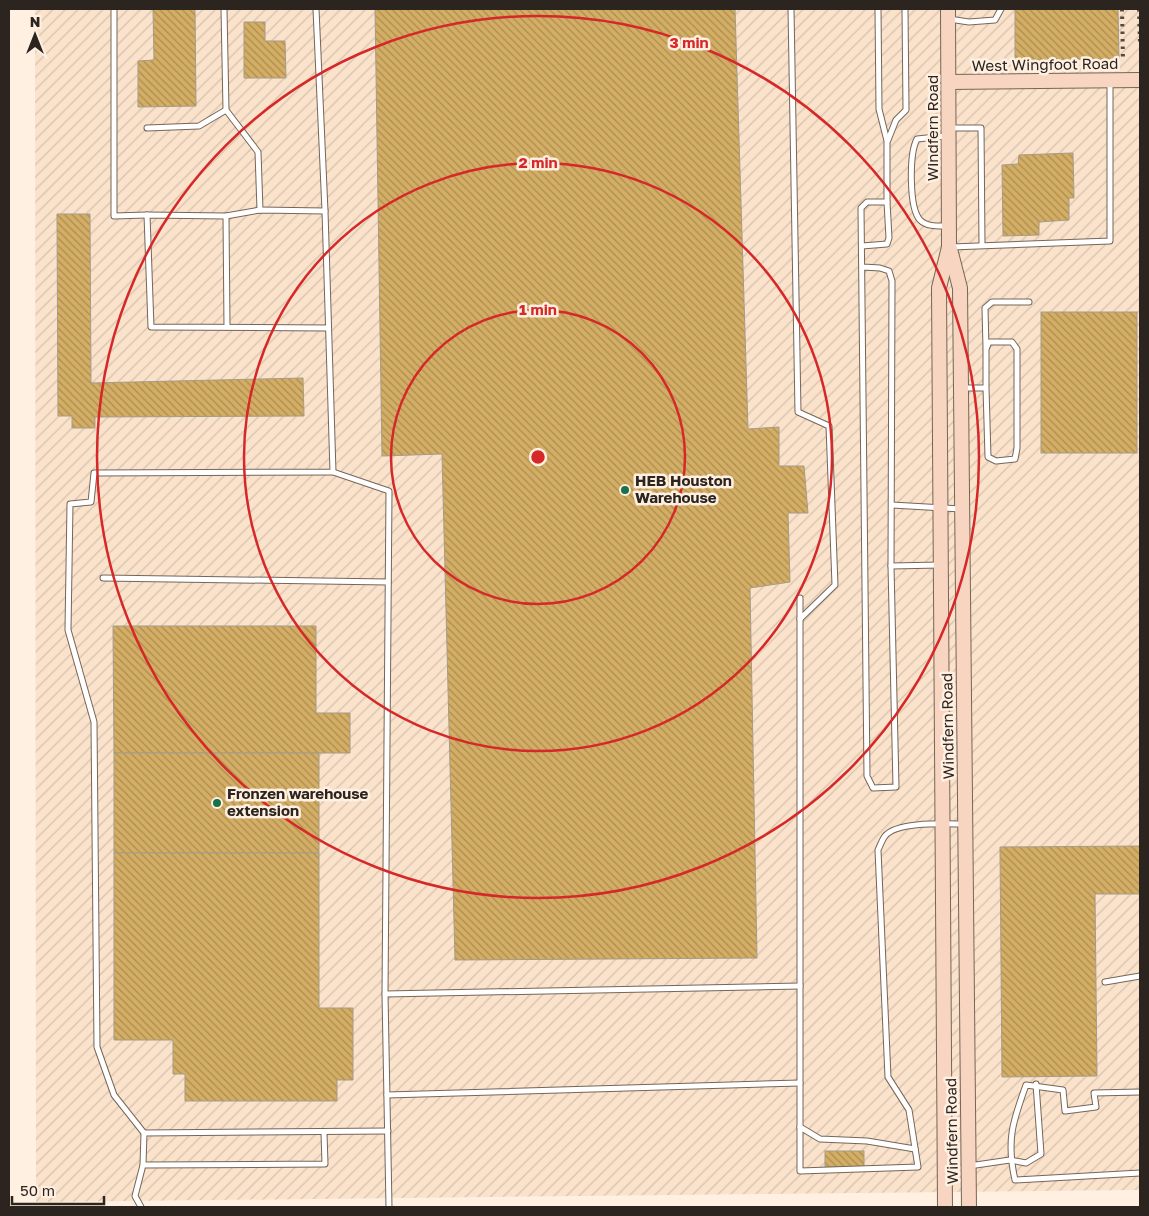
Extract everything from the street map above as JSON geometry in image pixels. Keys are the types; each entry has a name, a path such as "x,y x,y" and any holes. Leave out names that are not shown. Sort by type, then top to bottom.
{"street":[{"name":"Windfern Road","path":"948,14 950,246 960,288 969,1207"},
{"name":"West Wingfoot Road","path":"949,82 1140,80"},
{"name":"Windfern Road","path":"945,1207 939,288 950,246"}],"lane":[{"path":"114,9 114,216 226,216 260,210 325,211"},
{"path":"224,9 226,110 258,152 260,210"},
{"path":"316,9 325,211 333,472"},
{"path":"791,9 798,412 829,426 835,585 800,619"},
{"path":"862,246 887,244 889,238 887,141 879,109 878,9"},
{"path":"887,141 896,120 906,110 906,9"},
{"path":"948,14 969,22 995,20 1000,9"},
{"path":"950,246 1110,241 1110,80"},
{"path":"146,128 199,126 226,110"},
{"path":"950,227 932,226 921,221 914,210 911,155 917,139 981,128 982,245"},
{"path":"863,267 880,268 889,271 892,281 891,566 896,787 874,788 867,776 861,208 867,202 888,202"},
{"path":"147,215 151,327 328,328"},
{"path":"226,216 227,327"},
{"path":"986,349 989,342 1012,342 1017,349 1015,459 996,460 988,457 985,308 992,302 1029,302"},
{"path":"961,388 986,388"},
{"path":"141,1207 135,1196 144,1165 144,1132 114,1095 97,1047 94,722 68,630 70,504 90,502 94,473 333,472 389,491 385,994 389,1207"},
{"path":"892,505 962,509"},
{"path":"891,566 941,566"},
{"path":"103,578 388,582"},
{"path":"800,598 800,1171 918,1167 909,1110 888,1077 878,850 886,834 904,827 942,823 965,824"},
{"path":"1105,982 1140,976"},
{"path":"385,994 800,986"},
{"path":"387,1095 800,1083"},
{"path":"968,1166 1010,1160 1026,1163 1041,1154 1036,1084"},
{"path":"1140,1092 1094,1093 1096,1108 1065,1110 1063,1090 1036,1084 1026,1085 1011,1126 1010,1160 1014,1180 1140,1174"},
{"path":"800,1127 820,1139 867,1141 915,1149"},
{"path":"144,1132 388,1131"},
{"path":"144,1165 325,1164 324,1132"}],"shaded area":[{"path":"35,9 1140,9 1140,1190 36,1202"}],"building":[{"path":"153,9 195,9 196,106 138,107 138,61 154,60"},
{"name":"HEB Houston Warehouse","path":"375,9 735,9 748,429 779,427 779,466 804,466 808,513 788,513 790,582 750,588 757,958 455,960 442,454 382,456"},
{"path":"1015,9 1118,9 1119,59 1015,60"},
{"path":"244,22 265,22 265,41 285,41 286,78 244,78"},
{"path":"1073,153 1074,198 1069,198 1069,220 1039,222 1039,235 1003,236 1002,165 1018,164 1019,155"},
{"path":"57,214 90,214 91,383 303,378 304,416 95,417 95,428 72,428 72,416 58,416"},
{"path":"1041,312 1137,312 1137,453 1041,453"},
{"path":"113,626 316,626 316,713 350,713 350,753 114,753"},
{"name":"Fronzen warehouse extension","path":"114,753 319,753 319,853 114,853"},
{"path":"1140,846 1140,894 1095,894 1097,1076 1002,1077 1000,847"},
{"path":"114,853 319,853 319,1008 353,1008 353,1080 337,1080 337,1101 185,1101 185,1074 173,1074 173,1040 114,1040"},
{"path":"825,1151 864,1151 864,1167 825,1167"}],"railway":[{"path":"1122,9 1123,61"},
{"path":"1139,9 1140,46"}],"place":[{"name":"HEB Houston Warehouse","path":"625,490"},
{"name":"Fronzen warehouse extension","path":"217,803"}]}
